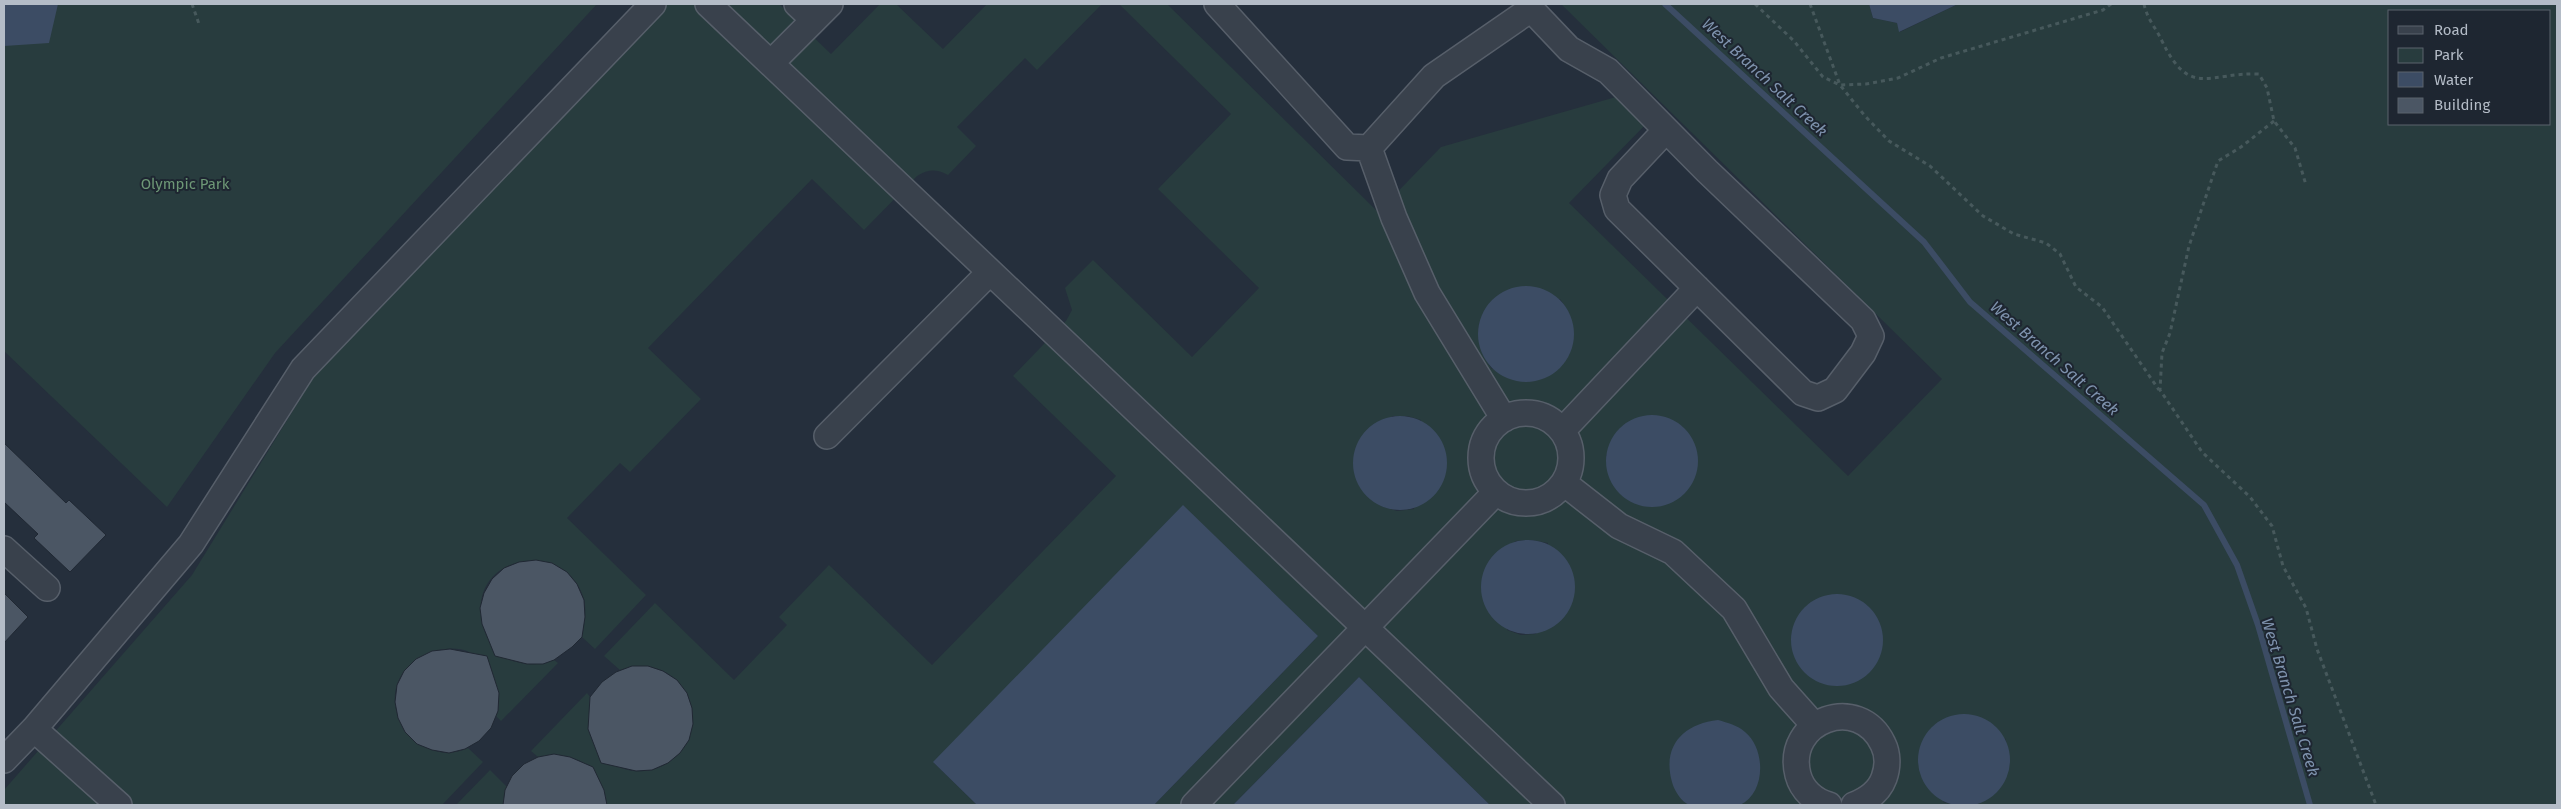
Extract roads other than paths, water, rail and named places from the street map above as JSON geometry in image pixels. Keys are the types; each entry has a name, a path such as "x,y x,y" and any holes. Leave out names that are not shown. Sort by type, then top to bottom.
{"street":[{"path":"4,760 34,729 191,544 303,369 653,4"},
{"path":"708,4 1552,805"},
{"path":"1217,4 1347,147 1369,148"},
{"path":"1369,148 1434,76 1528,6 1569,49 1608,72 1863,320 1872,336 1863,353 1834,390 1818,398 1803,393 1617,209 1613,195 1620,178 1666,130"},
{"path":"771,63 814,9"},
{"path":"1369,148 1394,218 1427,293 1504,419"},
{"path":"827,436 990,272"},
{"path":"1562,431 1697,288"},
{"path":"1532,413 1546,418 1562,431 1567,438 1571,453 1570,469 1564,483 1554,494 1540,501 1524,503 1509,500 1496,492 1487,481 1482,468 1481,453 1485,439 1493,427 1504,419 1518,414 1532,413"},
{"path":"1564,483 1619,526 1672,552 1734,609 1781,688 1814,725"},
{"path":"1194,805 1366,629 1496,492"},
{"path":"4,549 47,588"},
{"path":"1812,801 1798,774 1797,750 1804,736 1814,725 1828,718 1842,716 1856,719 1869,726 1879,736 1885,749 1887,764 1884,778 1876,791 1866,800 1854,805"},
{"path":"34,729 119,805"}],"water":[{"path":"4,4 58,4 49,43 4,46"},
{"path":"1869,4 1958,4 1899,32 1897,23 1873,18"},
{"path":"1526,286 1544,290 1560,300 1570,316 1574,334 1570,352 1560,368 1544,378 1526,382 1508,378 1492,368 1482,352 1478,334 1482,316 1492,300 1508,290"},
{"path":"1652,415 1670,418 1685,428 1695,443 1698,461 1695,479 1685,494 1670,504 1652,507 1634,504 1619,494 1609,479 1606,461 1609,443 1619,428 1634,418"},
{"path":"1400,416 1418,419 1433,430 1444,445 1447,463 1444,481 1433,496 1418,507 1400,510 1382,507 1367,496 1356,481 1353,463 1356,445 1367,430 1382,419"},
{"path":"1183,505 1318,636 1154,805 977,805 933,762"},
{"path":"1528,540 1546,543 1562,553 1572,569 1575,587 1572,605 1562,621 1546,631 1528,634 1510,631 1494,621 1484,605 1481,587 1484,569 1494,553 1510,543"},
{"path":"1837,594 1855,597 1870,607 1880,622 1883,640 1880,658 1870,673 1855,683 1837,686 1819,683 1804,673 1794,658 1791,640 1794,622 1804,607 1819,597"},
{"path":"1359,677 1490,805 1233,805"},
{"path":"1964,714 1982,717 1997,727 2007,742 2010,760 2007,778 1997,793 1982,803 1964,806 1946,803 1931,793 1921,778 1918,760 1921,742 1931,727 1946,717"},
{"path":"1718,720 1739,728 1752,740 1760,759 1759,781 1749,799 1740,805 1700,806 1687,804 1679,796 1672,782 1670,758 1673,748 1685,732 1706,722"}],"waterway":[{"name":"West Branch Salt Creek","path":"1665,4 1924,242 1970,302 2204,505 2237,565 2258,625 2310,805"}],"park label":[{"name":"Olympic Park","path":"185,184"}]}
